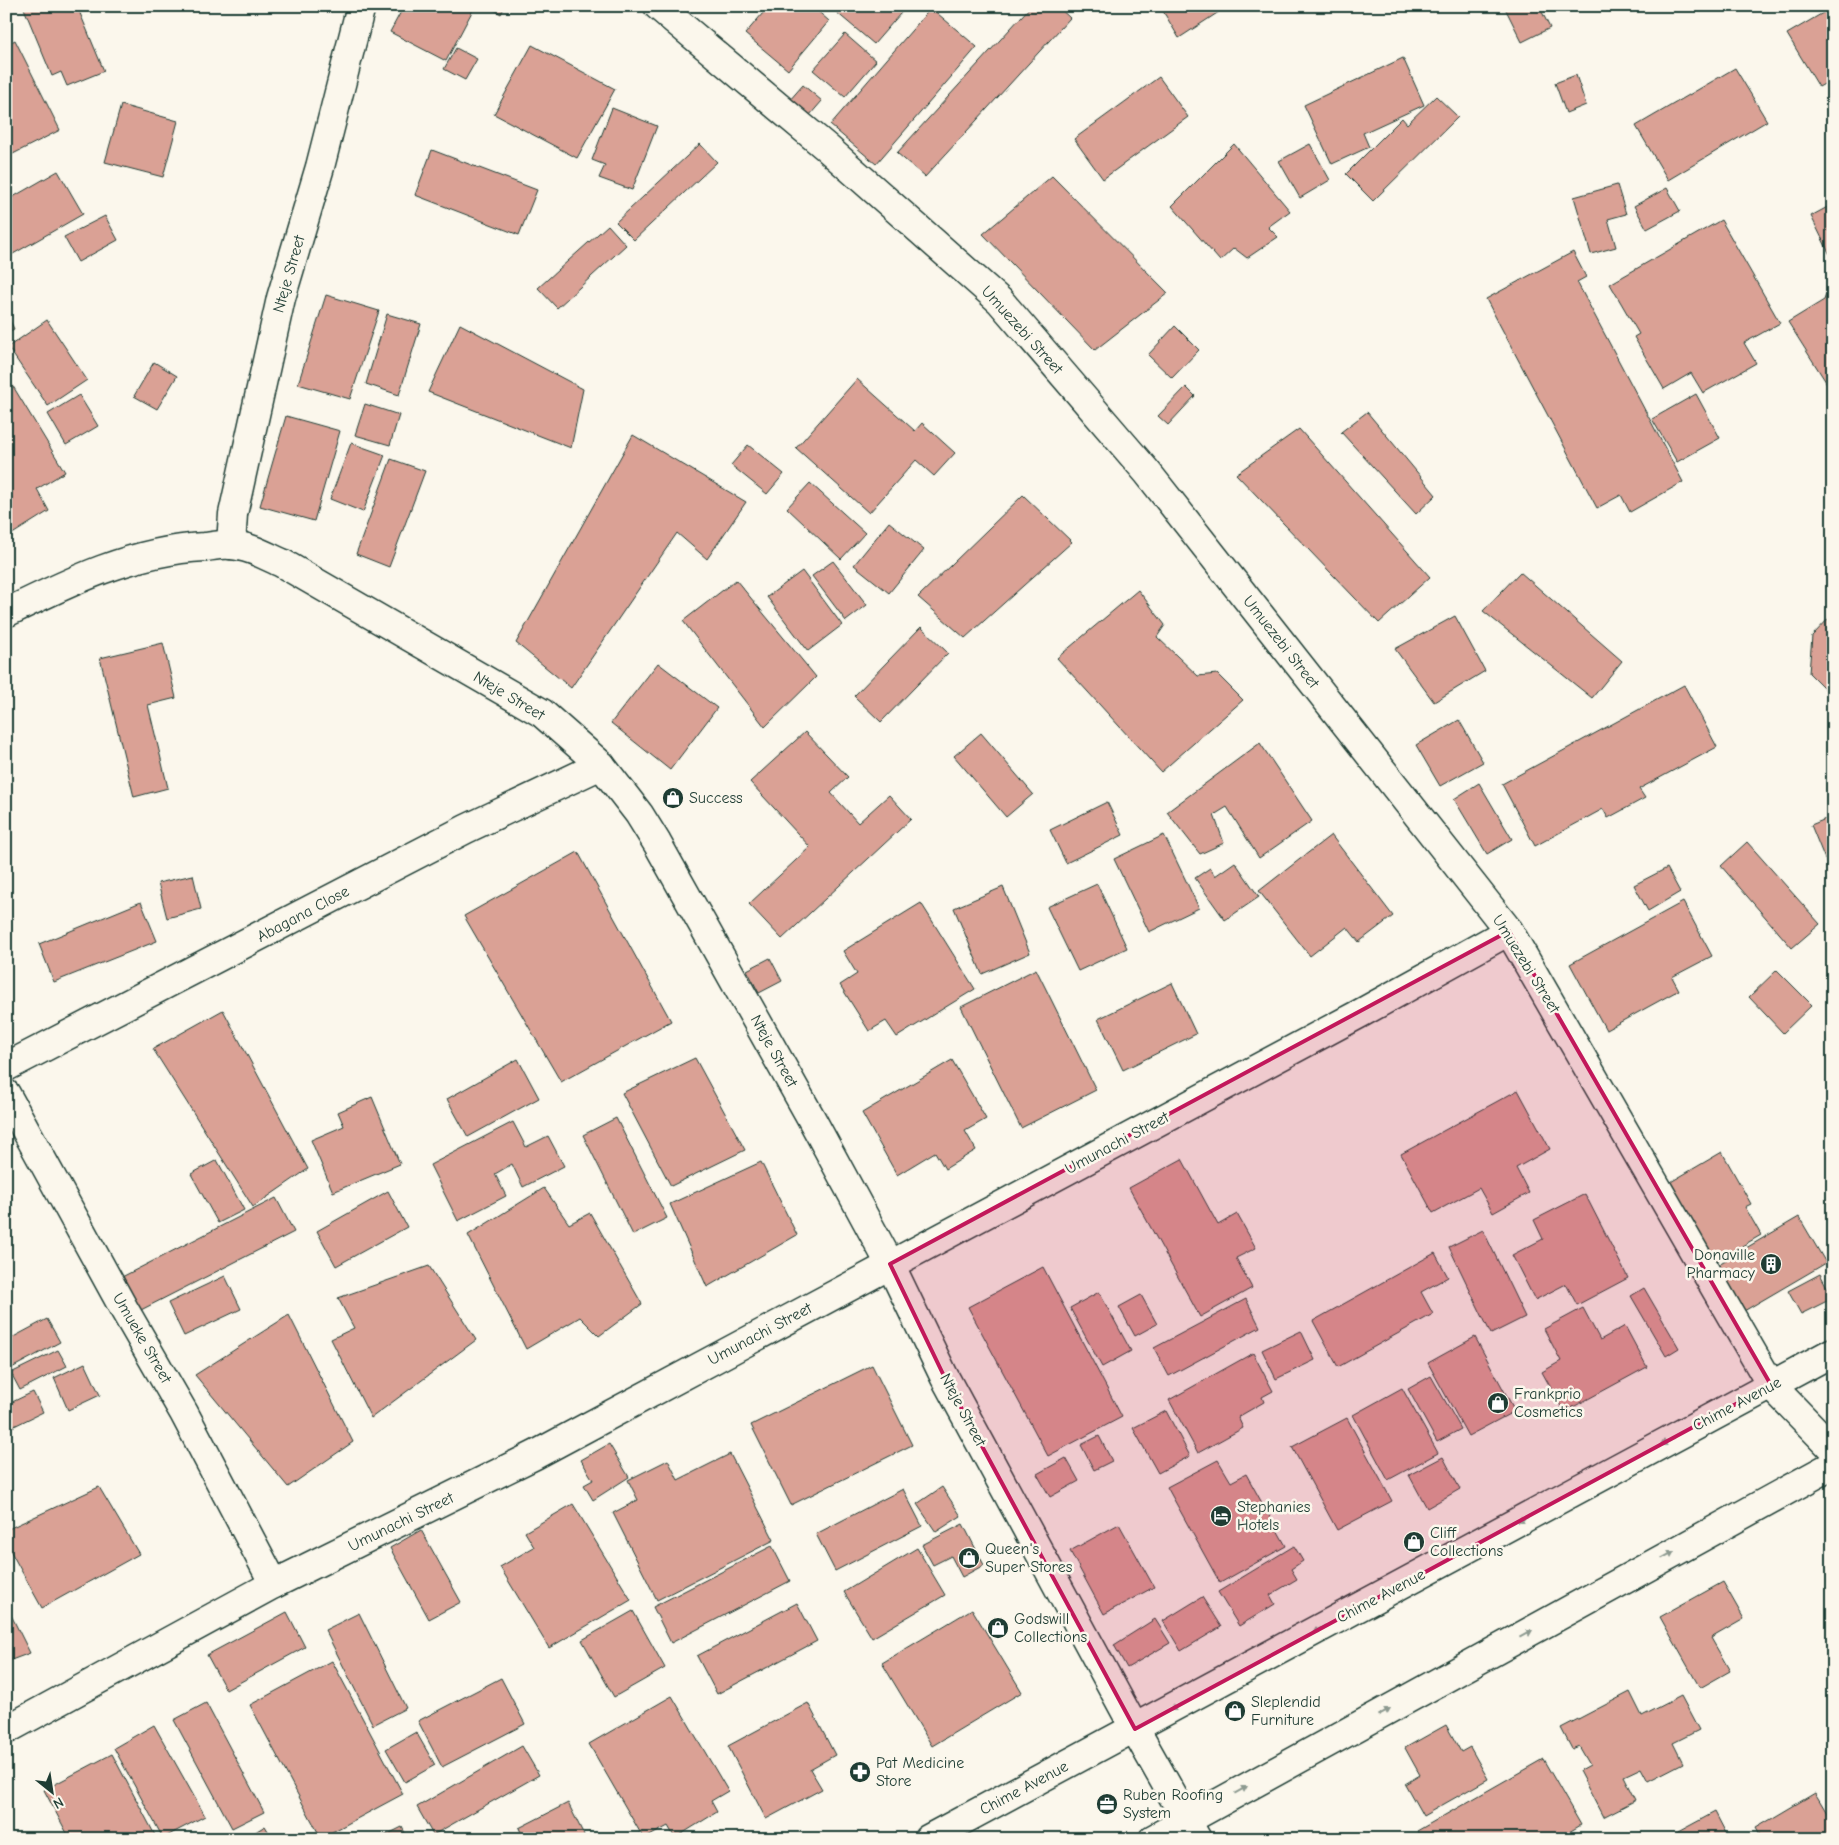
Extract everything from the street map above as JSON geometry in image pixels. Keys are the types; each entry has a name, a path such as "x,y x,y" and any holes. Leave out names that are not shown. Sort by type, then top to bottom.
{"street":[{"name":"Nteje Street","path":"232,545 233,514 281,298 320,167 361,6"},
{"name":"Umuezebi Street","path":"658,6 826,147 1000,301 1146,472 1509,931 1771,1385 1833,1449"},
{"name":"Nteje Street","path":"6,613 67,583 126,561 184,547 232,545 259,552 282,563 542,713 601,765 639,814 657,843 810,1116 890,1264 944,1376 1192,1829"},
{"name":"Abagana Close","path":"6,1067 466,829 601,765"},
{"name":"Umunachi Street","path":"6,1730 274,1584 535,1455 1361,1013 1509,931"},
{"name":"Umueke Street","path":"6,1094 124,1309 184,1413 274,1584"},
{"name":"Chime Avenue","path":"928,1839 1833,1352"},
{"path":"1152,1839 1192,1829 1833,1465"}],"highlighted area":[{"path":"1509,931 1771,1385 1135,1729 944,1376 890,1264"}],"building":[{"path":"23,6 77,6 104,71 67,86 61,72 52,76"},
{"path":"404,6 475,6 446,61 390,32"},
{"path":"487,6 505,6 501,14"},
{"path":"769,6 812,6 829,21 788,70 745,34"},
{"path":"829,6 907,6 874,44"},
{"path":"1031,6 1057,6 1070,18 925,177 897,153"},
{"path":"1160,6 1228,6 1179,38"},
{"path":"1504,6 1539,6 1550,28 1522,42"},
{"path":"1833,7 1833,79 1819,87 1787,34"},
{"path":"931,8 977,47 876,164 830,125"},
{"path":"845,34 876,61 845,97 813,70"},
{"path":"15,40 60,130 11,155 6,144 6,45"},
{"path":"532,45 615,89 577,158 494,114"},
{"path":"456,48 477,59 465,80 444,69"},
{"path":"1403,58 1424,105 1363,133 1369,147 1332,164 1304,105"},
{"path":"1735,68 1767,121 1668,180 1636,126"},
{"path":"1576,75 1586,105 1566,113 1555,83"},
{"path":"1159,77 1188,117 1103,179 1074,139"},
{"path":"803,85 822,101 803,123 789,101"},
{"path":"1436,96 1458,117 1373,201 1346,174 1402,118 1407,124"},
{"path":"121,105 178,121 163,177 105,162"},
{"path":"612,108 657,126 632,190 599,178 605,165 592,160"},
{"path":"700,144 717,162 634,240 616,222"},
{"path":"1234,144 1290,211 1268,227 1278,237 1247,258 1234,248 1220,261 1172,206"},
{"path":"1310,144 1330,180 1300,198 1279,161"},
{"path":"432,150 537,190 519,235 415,195"},
{"path":"58,171 83,214 6,258 6,201"},
{"path":"1052,176 1168,293 1095,350 983,234"},
{"path":"1617,185 1626,214 1608,219 1616,247 1591,254 1574,197"},
{"path":"1667,188 1680,211 1647,229 1634,206"},
{"path":"1833,204 1833,261 1811,216"},
{"path":"105,216 118,240 78,262 64,237"},
{"path":"1721,220 1780,323 1744,343 1756,363 1703,393 1691,373 1664,389 1634,337 1639,334 1610,284"},
{"path":"608,225 626,245 557,308 538,288"},
{"path":"1573,252 1586,277 1577,282 1683,482 1630,512 1621,495 1597,508 1486,299"},
{"path":"1833,277 1833,393 1788,322 1824,300"},
{"path":"326,295 379,311 350,399 298,384"},
{"path":"6,312 14,329 6,333"},
{"path":"387,314 421,324 399,395 366,384"},
{"path":"47,320 87,380 48,406 8,347"},
{"path":"460,324 583,389 571,448 428,392"},
{"path":"1175,326 1199,350 1172,378 1148,355"},
{"path":"154,362 177,376 157,409 134,396"},
{"path":"8,378 65,472 37,489 49,511 6,538"},
{"path":"857,379 915,431 922,423 955,453 934,476 916,460 869,513 796,448"},
{"path":"1186,387 1195,396 1168,425 1158,416"},
{"path":"1696,394 1720,438 1677,462 1652,419"},
{"path":"79,395 98,426 66,445 48,414"},
{"path":"365,404 399,415 390,445 355,435"},
{"path":"1367,412 1436,495 1416,514 1341,432"},
{"path":"286,416 340,431 314,521 260,506"},
{"path":"1299,429 1430,577 1379,623 1236,474"},
{"path":"633,435 746,502 707,559 677,533 571,688 516,643"},
{"path":"351,443 385,455 363,512 330,499"},
{"path":"748,445 784,474 767,494 731,465"},
{"path":"391,459 425,471 389,567 356,554"},
{"path":"810,483 865,533 841,559 787,508"},
{"path":"1023,495 1072,542 965,638 918,597"},
{"path":"889,522 924,550 889,593 854,565"},
{"path":"833,561 867,605 846,621 812,576"},
{"path":"802,571 842,625 808,651 767,597"},
{"path":"1520,572 1622,661 1592,698 1483,611"},
{"path":"736,580 816,677 765,727 683,621"},
{"path":"1138,590 1165,625 1157,637 1198,676 1217,674 1243,700 1161,772 1057,658"},
{"path":"1832,615 1833,697 1809,673 1812,636"},
{"path":"1455,616 1485,671 1434,702 1395,649"},
{"path":"921,627 948,653 881,722 854,696"},
{"path":"163,643 176,698 148,705 168,788 134,797 100,658"},
{"path":"658,663 717,708 670,770 611,723"},
{"path":"1684,685 1717,747 1639,789 1645,798 1608,818 1603,809 1535,846 1502,784"},
{"path":"1459,720 1483,762 1440,786 1416,745"},
{"path":"805,732 848,777 831,793 858,823 889,795 911,819 782,939 749,904 810,847 750,782"},
{"path":"981,733 1033,794 1006,817 954,756"},
{"path":"1260,743 1312,821 1259,858 1227,807 1214,815 1224,843 1200,854 1167,812"},
{"path":"1479,783 1512,839 1487,854 1454,799"},
{"path":"1107,802 1123,835 1066,863 1050,830"},
{"path":"1833,816 1833,879 1811,825"},
{"path":"1164,835 1199,908 1149,932 1114,859"},
{"path":"1331,835 1393,916 1359,942 1347,927 1310,956 1259,891"},
{"path":"1747,842 1820,924 1792,948 1721,866"},
{"path":"578,852 671,1021 561,1082 464,916"},
{"path":"1235,862 1259,897 1225,920 1195,878 1210,868 1215,876"},
{"path":"1667,868 1680,892 1648,911 1634,885"},
{"path":"193,875 201,909 167,918 158,883"},
{"path":"1097,884 1127,948 1078,971 1047,907"},
{"path":"1003,887 1030,953 982,974 954,908"},
{"path":"141,902 157,941 54,982 39,944"},
{"path":"1683,902 1712,956 1672,977 1679,990 1606,1030 1570,964"},
{"path":"921,903 975,989 897,1037 886,1021 869,1031 840,985 857,974 843,951"},
{"path":"770,958 782,981 759,993 747,970"},
{"path":"1036,969 1096,1090 1021,1128 961,1007"},
{"path":"1777,970 1812,1005 1783,1033 1749,997"},
{"path":"1172,983 1196,1034 1123,1070 1098,1019"},
{"path":"223,1010 308,1169 253,1207 153,1049"},
{"path":"695,1058 745,1150 671,1186 622,1093"},
{"path":"518,1059 539,1098 468,1137 447,1099"},
{"path":"952,1060 986,1119 965,1131 976,1150 945,1169 935,1152 897,1175 862,1113"},
{"path":"1518,1090 1550,1149 1516,1168 1529,1193 1493,1213 1479,1188 1433,1213 1401,1154"},
{"path":"372,1097 400,1164 333,1192 311,1140 344,1126 338,1112"},
{"path":"616,1118 667,1218 633,1235 583,1135"},
{"path":"513,1122 526,1147 548,1136 564,1166 523,1187 512,1164 495,1174 506,1196 458,1221 430,1165"},
{"path":"1722,1152 1751,1204 1745,1207 1761,1235 1704,1268 1669,1183"},
{"path":"1182,1159 1218,1225 1237,1214 1256,1248 1236,1258 1252,1288 1200,1317 1129,1188"},
{"path":"217,1160 244,1210 218,1223 191,1174"},
{"path":"761,1162 797,1235 707,1287 670,1204"},
{"path":"544,1188 569,1224 590,1213 642,1304 599,1336 580,1317 526,1349 468,1235"},
{"path":"388,1191 407,1227 336,1266 317,1231"},
{"path":"1585,1194 1628,1278 1577,1305 1566,1284 1535,1300 1512,1255 1543,1239 1534,1220"},
{"path":"276,1198 294,1232 135,1313 118,1279"},
{"name":"Donaville Pharmacy","path":"1799,1217 1826,1263 1744,1311 1717,1265"},
{"path":"1483,1230 1525,1317 1491,1334 1449,1247"},
{"path":"1435,1253 1448,1277 1421,1292 1433,1314 1338,1367 1313,1321"},
{"path":"429,1266 476,1340 371,1418 331,1339 354,1328 338,1298"},
{"path":"1043,1267 1122,1417 1048,1456 968,1307"},
{"path":"1820,1274 1833,1298 1801,1314 1788,1291"},
{"path":"225,1276 241,1309 184,1336 168,1303"},
{"path":"1644,1288 1679,1348 1666,1356 1631,1296"},
{"path":"1099,1292 1131,1351 1102,1367 1070,1308"},
{"path":"1141,1295 1157,1324 1135,1336 1119,1307"},
{"path":"1246,1299 1260,1327 1169,1376 1154,1348"},
{"path":"1583,1308 1600,1340 1625,1326 1647,1367 1564,1412 1542,1372 1561,1361 1544,1329"},
{"path":"289,1315 353,1442 288,1487 195,1375"},
{"path":"47,1319 60,1342 6,1371 6,1341"},
{"path":"1301,1331 1315,1360 1276,1379 1262,1350"},
{"path":"1475,1337 1515,1411 1468,1436 1428,1363"},
{"path":"58,1350 67,1366 20,1390 11,1373"},
{"path":"1253,1353 1273,1391 1262,1397 1264,1402 1238,1417 1243,1428 1198,1453 1169,1400"},
{"path":"85,1363 100,1395 68,1410 54,1378"},
{"path":"872,1365 912,1445 791,1505 751,1425"},
{"path":"1431,1376 1461,1429 1437,1442 1408,1389"},
{"path":"1402,1388 1438,1453 1388,1480 1353,1415"},
{"path":"33,1392 43,1412 6,1430 6,1405"},
{"path":"1166,1411 1190,1456 1158,1473 1133,1428"},
{"path":"1347,1418 1392,1501 1337,1530 1292,1447"},
{"path":"1099,1436 1112,1461 1094,1470 1081,1445"},
{"path":"609,1444 629,1477 593,1500 584,1485 593,1480 581,1460"},
{"path":"730,1454 774,1540 657,1600 613,1513 638,1500 628,1480 668,1460 678,1480"},
{"path":"1443,1457 1460,1489 1427,1508 1409,1475"},
{"path":"1066,1458 1079,1481 1050,1497 1037,1474"},
{"path":"1218,1460 1231,1482 1246,1474 1286,1546 1220,1583 1167,1487"},
{"path":"99,1487 139,1554 42,1608 6,1543 6,1530"},
{"path":"942,1487 961,1516 936,1532 917,1504"},
{"path":"903,1489 922,1526 835,1571 816,1534"},
{"path":"573,1504 631,1600 549,1648 500,1567 534,1547 525,1532"},
{"path":"963,1524 984,1565 962,1577 951,1556 933,1565 922,1545"},
{"path":"1119,1524 1154,1587 1104,1614 1070,1551"},
{"path":"421,1530 461,1602 429,1619 390,1548"},
{"path":"772,1546 790,1581 671,1643 653,1607"},
{"path":"1294,1546 1303,1561 1291,1569 1297,1579 1270,1595 1275,1604 1239,1626 1218,1592"},
{"path":"917,1548 945,1595 872,1638 844,1592"},
{"path":"1723,1582 1744,1619 1711,1638 1730,1671 1700,1688 1660,1617"},
{"path":"1202,1597 1221,1627 1181,1651 1163,1621"},
{"path":"797,1603 817,1641 717,1694 697,1656"},
{"path":"6,1605 30,1653 6,1662"},
{"path":"972,1609 1022,1692 932,1746 882,1663"},
{"path":"633,1611 665,1668 614,1697 582,1640"},
{"path":"287,1612 305,1647 226,1690 207,1655"},
{"path":"359,1613 406,1708 373,1725 325,1630"},
{"path":"1155,1619 1170,1643 1127,1668 1114,1645"},
{"path":"332,1661 403,1794 321,1838 250,1705"},
{"path":"501,1678 525,1724 442,1767 418,1721"},
{"path":"1630,1692 1642,1716 1681,1696 1699,1730 1673,1743 1683,1763 1648,1781 1641,1768 1624,1776 1636,1800 1603,1817 1579,1771 1590,1765 1579,1746 1572,1749 1561,1728"},
{"path":"672,1696 728,1791 711,1801 717,1812 675,1838 668,1826 644,1839 589,1744"},
{"path":"206,1703 264,1812 232,1828 174,1720"},
{"path":"808,1703 835,1755 810,1769 822,1789 766,1819 728,1746"},
{"path":"154,1725 205,1816 163,1838 114,1748"},
{"path":"1446,1725 1461,1752 1470,1747 1488,1779 1423,1816 1405,1784 1420,1775 1405,1748"},
{"path":"416,1732 435,1765 405,1782 386,1749"},
{"path":"522,1746 539,1775 433,1835 417,1807"},
{"path":"112,1754 157,1839 70,1839 44,1790"},
{"path":"1543,1759 1581,1825 1557,1839 1421,1839 1417,1831"},
{"path":"1815,1793 1833,1823 1833,1839 1762,1839 1756,1828"},
{"path":"568,1803 586,1839 524,1839 519,1828"},
{"path":"1715,1812 1729,1839 1665,1839"},
{"path":"265,1826 273,1839 244,1839"},
{"path":"402,1827 408,1839 378,1839"}],"place":[{"name":"Success","path":"673,798"},
{"name":"Donaville Pharmacy","path":"1771,1264"},
{"name":"Frankprio Cosmetics","path":"1498,1403"},
{"name":"Stephanies Hotels","path":"1221,1516"},
{"name":"Cliff Collections","path":"1414,1542"},
{"name":"Queen's Super Stores","path":"969,1558"},
{"name":"Godswill Collections","path":"998,1628"},
{"name":"Sleplendid Furniture","path":"1235,1711"},
{"name":"Pat Medicine Store","path":"860,1772"},
{"name":"Ruben Roofing System","path":"1107,1804"}]}
